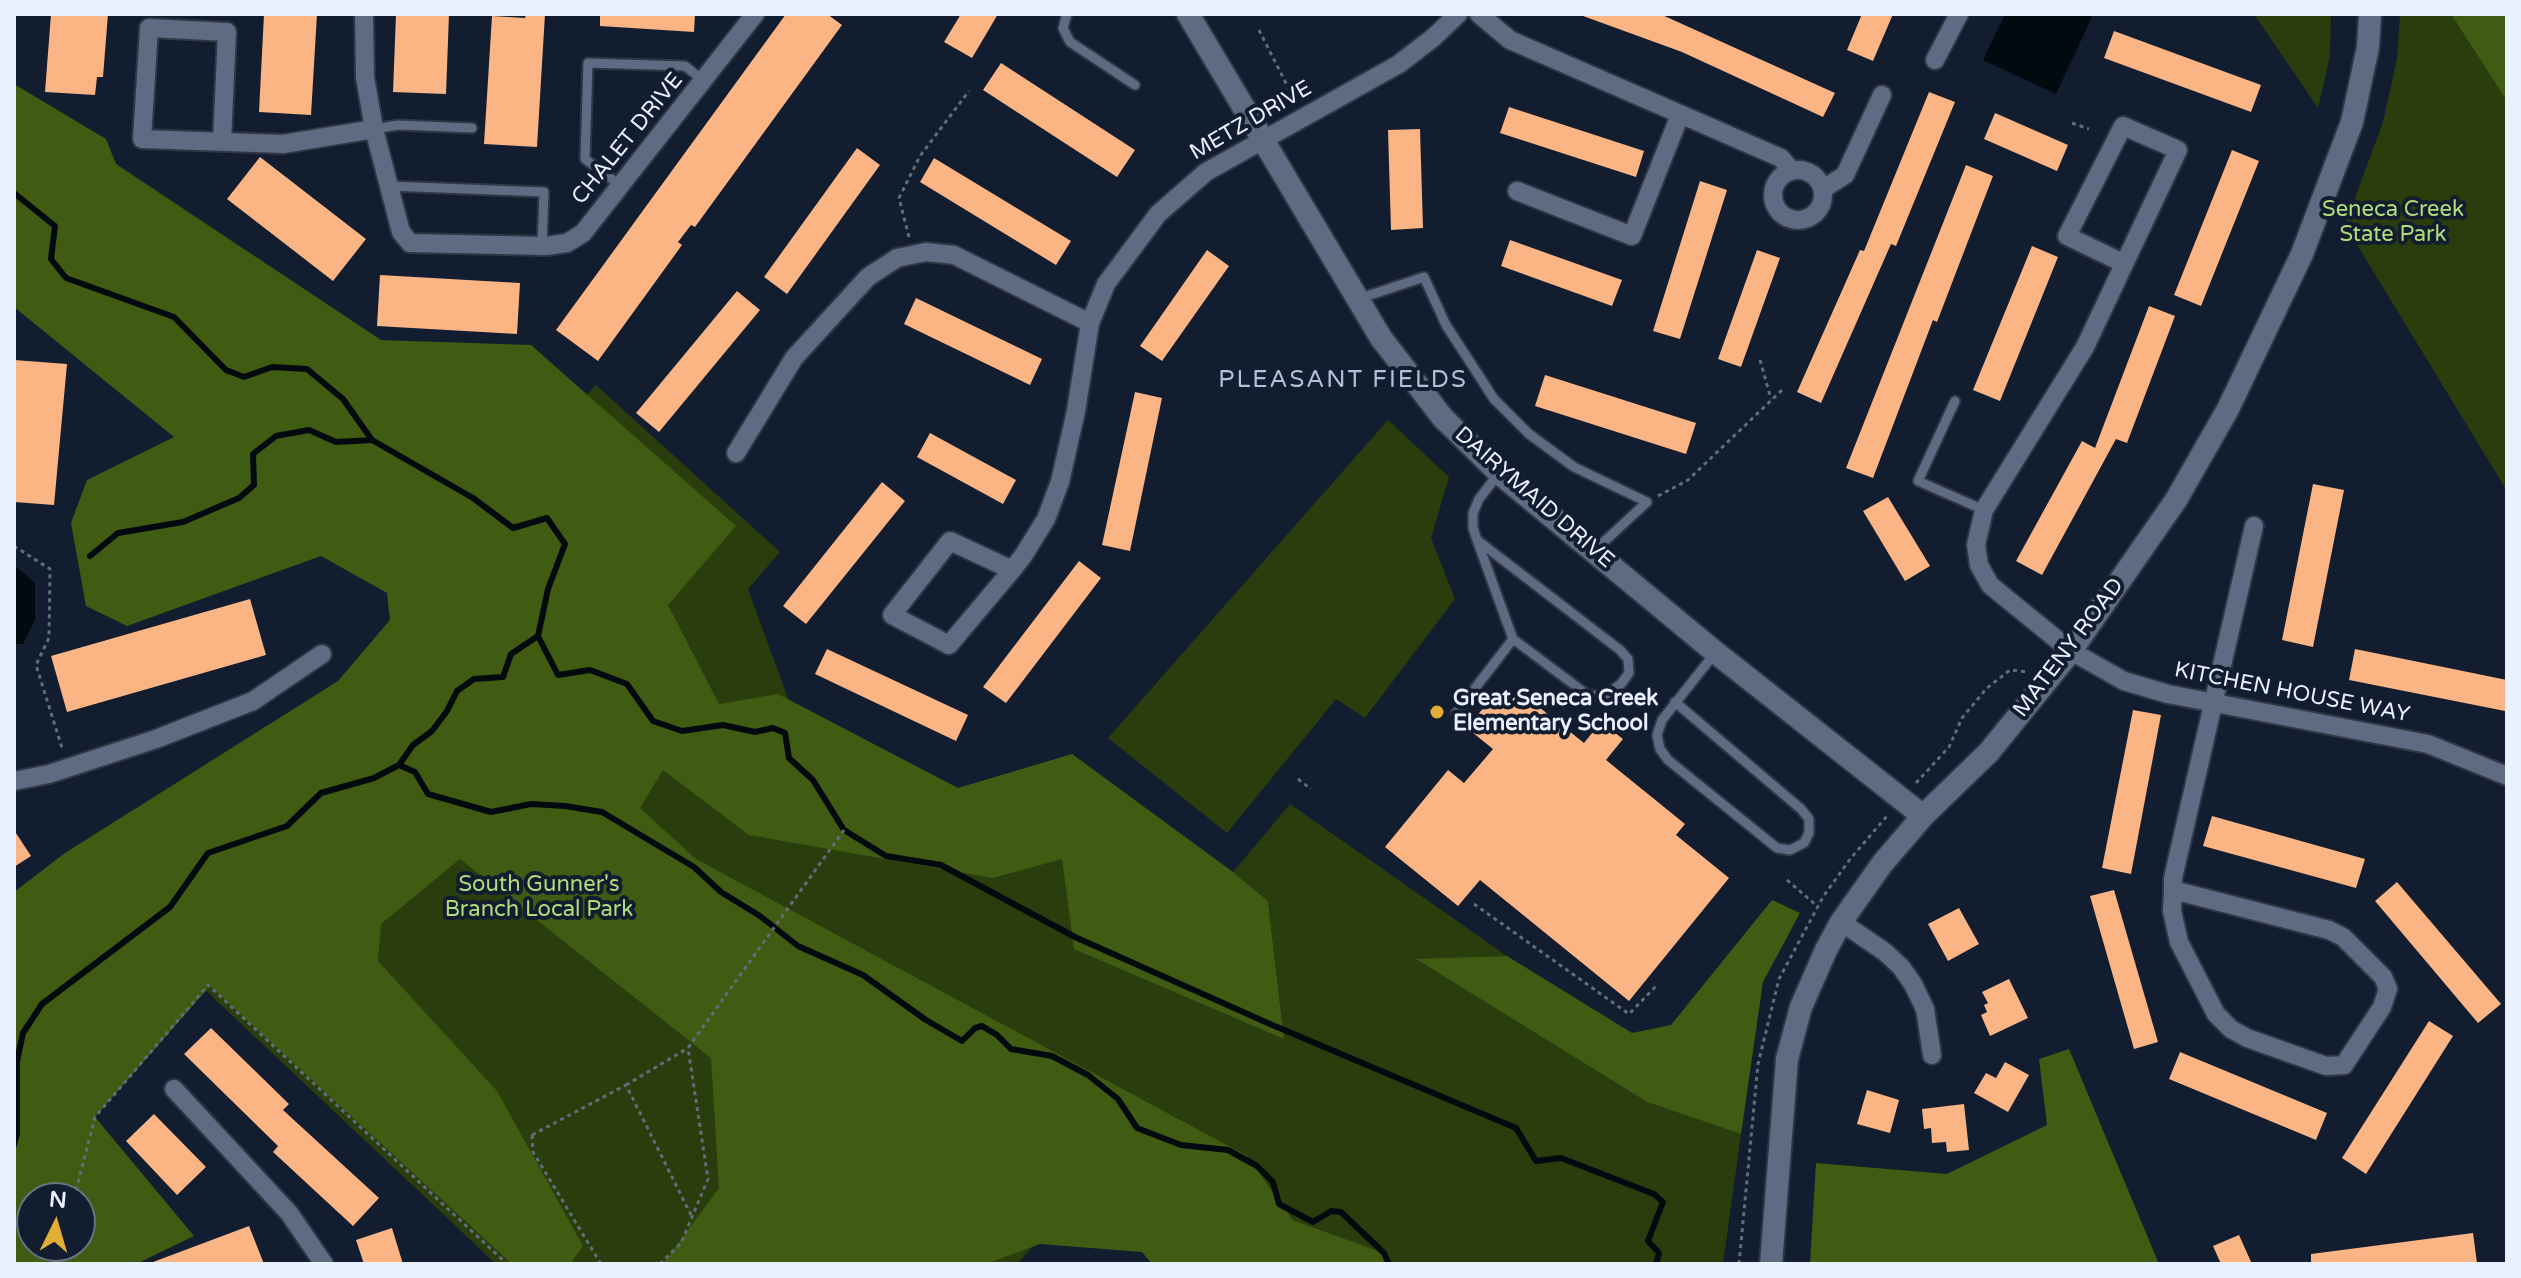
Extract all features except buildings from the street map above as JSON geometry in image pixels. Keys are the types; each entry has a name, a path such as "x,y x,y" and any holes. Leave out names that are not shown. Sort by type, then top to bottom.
{"street":[{"name":"CHALET DRIVE","path":"364,14 365,77 374,129 401,232 410,243 542,246 567,243 583,233 755,14"},
{"name":"DAIRYMAID DRIVE","path":"1188,14 1381,338 1443,418 1499,473 1715,652 1923,816"},
{"name":"METZ DRIVE","path":"1012,570 950,541 892,615 949,645 1012,570 1046,519 1060,482 1076,411 1090,323 1106,284 1158,214 1206,172 1399,64 1458,14"},
{"path":"1479,14 1510,40 1781,158 1792,171"},
{"path":"1935,60 1959,14"},
{"name":"MATENY ROAD","path":"1771,1264 1787,1059 1801,1007 1841,922 1882,864 1923,816 1989,752 2071,651 2176,500 2228,409 2302,254 2352,122 2368,47 2370,14"},
{"path":"222,141 227,32 149,28 142,139 283,144 374,129"},
{"path":"1823,189 1845,175 1882,95"},
{"path":"1517,191 1632,236 1680,115"},
{"path":"1984,510 2085,347 2178,150 2123,126 2067,236 2123,263"},
{"path":"1792,171 1811,173 1823,189 1821,208 1805,220 1786,218 1773,202 1776,182 1792,171"},
{"path":"736,453 794,358 868,277 897,258 926,252 954,255 1090,323"},
{"name":"KITCHEN HOUSE WAY","path":"1984,510 1976,545 1979,565 1990,585 2071,651 2124,681 2214,704 2428,744 2507,776"},
{"path":"2173,890 2329,930 2343,937 2383,977 2388,989 2382,1007 2344,1065 2326,1066 2231,1029 2216,1014 2179,942 2172,911 2173,890 2254,526"},
{"path":"14,781 156,739 253,701 322,654"},
{"path":"1841,922 1885,952 1913,984 1925,1009 1932,1055"},
{"path":"174,1089 289,1213 324,1264"}],"lane":[{"path":"1067,14 1063,28 1070,42 1135,85"},
{"path":"621,186 585,159 588,63 685,66 704,81"},
{"path":"374,129 398,125 472,128"},
{"path":"389,186 544,192 542,246"},
{"path":"1358,299 1424,277 1446,325 1494,399 1529,434 1574,467 1647,502 1594,551"},
{"path":"1955,401 1918,481 1984,510"},
{"path":"1477,540 1609,640 1628,659 1629,673 1621,684 1605,695 1589,696 1513,639 1477,540 1473,528 1473,513 1479,499 1499,473"},
{"path":"1456,713 1513,639"},
{"path":"1675,702 1801,809 1809,819 1809,833 1804,843 1790,850 1777,848 1668,760 1660,749 1657,735 1662,720 1675,702 1715,652"}],"path":[{"path":"1259,30 1303,118"},
{"path":"914,254 899,198 920,156 969,91"},
{"path":"2072,123 2089,129"},
{"path":"1760,360 1771,400"},
{"path":"1647,502 1688,480 1782,390"},
{"path":"14,546 50,569 49,638 36,665 69,767"},
{"path":"1298,779 1311,789"},
{"path":"532,1135 688,1048 844,830"},
{"path":"1787,880 1817,906"},
{"path":"1474,904 1629,1014 1657,985"},
{"path":"78,1182 95,1117 208,985 507,1264"},
{"path":"660,1264 681,1243 708,1179 688,1048"},
{"path":"626,1085 691,1215"},
{"path":"532,1135 538,1131"},
{"path":"532,1135 533,1152 601,1264"}],"green space":[{"path":"2254,14 2331,14 2330,56 2318,108"},
{"name":"Seneca Creek State Park","path":"2400,14 2507,14 2507,491 2345,225 2383,122 2397,59"},
{"path":"2451,14 2507,14 2507,101"},
{"path":"14,84 106,139 116,164 381,340 531,345 736,526 668,605 719,704 778,694 958,788 1072,754 1268,901 1284,1039 1074,949 1062,859 993,878 749,835 663,770 640,808 696,859 1247,1156 1293,1220 1389,1255 1391,1264 1152,1264 1142,1252 1040,1244 986,1264 663,1264 719,1188 711,1058 460,859 381,924 378,961 497,1091 583,1246 570,1264 512,1264 210,986 95,1117 194,1236 136,1264 14,1264 14,892 65,853 338,681 390,620 387,593 321,556 127,626 86,606 71,523 87,480 174,437 14,307"},
{"name":"South Gunner's Branch Local Park","path":"596,385 780,552 748,589 789,701 993,878 1062,858 1284,1039 1268,901 1233,872 1290,804 1507,956 1418,960 1647,1102 1741,1134 1723,1264 1391,1264 1388,1255 1293,1220 1247,1156 1037,1242 1017,1264 496,1264 204,989 137,919 466,530"},
{"path":"1388,420 1449,477 1431,538 1455,599 1365,718 1336,699 1227,833 1108,738"},
{"path":"1772,900 1800,913 1763,982 1741,1134 1647,1102 1416,959 1507,956 1632,1033 1671,1025"},
{"path":"2069,1049 2159,1264 1810,1264 1816,1163 1947,1174 2047,1125 2039,1059"}],"shaded area":[{"path":"2005,14 2087,14 2092,17 2056,94 1983,60"},
{"path":"14,565 35,583 35,620 23,644 14,644"}],"waterway":[{"path":"14,193 55,226 51,259 66,278 174,317 226,370 244,377 272,367 307,369 343,399 372,440 473,498 513,528 547,518 565,544 548,589 538,636 558,675 590,670 627,684 653,721 682,731 723,725 755,732 773,728 785,733 789,758 813,780 844,830 886,856 941,865 1075,937 1516,1128 1536,1161 1561,1158 1654,1194 1663,1202 1648,1241 1659,1253 1656,1264"},
{"path":"90,556 118,533 183,522 239,498 254,485 253,454 276,436 309,430 336,442 372,440"},
{"path":"399,765 413,745 432,731 457,691 474,679 503,677 511,654 538,636"},
{"path":"14,1145 17,1134 17,1061 23,1033 42,1004 170,907 208,853 287,826 321,793 374,778 399,765 415,772 428,794 491,812 531,804 602,812 694,867 721,892 760,916 798,946 863,975 926,1020 962,1041 975,1028 982,1026 1011,1049 1052,1056 1088,1075 1118,1099 1137,1128 1181,1145 1228,1150 1257,1166 1273,1182 1279,1204 1313,1222 1331,1211 1341,1212 1384,1253 1389,1264"}],"place":[{"name":"Great Seneca Creek Elementary School","path":"1437,712"}],"district":[{"name":"PLEASANT FIELDS","path":"1343,381"}]}
